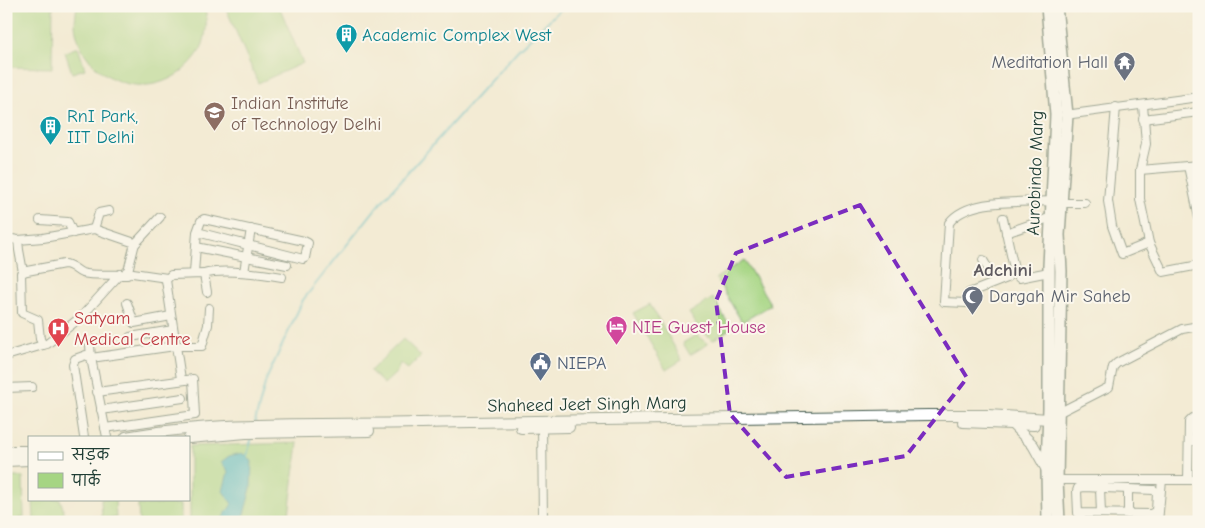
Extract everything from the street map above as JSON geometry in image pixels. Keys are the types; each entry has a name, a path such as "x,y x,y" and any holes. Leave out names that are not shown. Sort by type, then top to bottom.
{"highway":[{"name":"Aurobindo Marg","path":"1048,6 1061,115"},
{"name":"Aurobindo Marg","path":"1048,522 1047,471 1054,420 1061,271 1056,202 1061,115 1056,6"},
{"name":"Aurobindo Marg","path":"1054,420 1049,272 1052,217 1056,202"},
{"path":"1054,420 1058,440 1059,522"}],"main road":[{"name":"Shaheed Jeet Singh Marg","path":"132,436 206,426 254,429 468,428 542,424 928,415 1054,420"},
{"name":"Shaheed Jeet Singh Marg","path":"542,424 976,422 1013,425 1054,420"},
{"path":"1013,425 1033,445 1047,471"},
{"name":"Shaheed Jeet Singh Marg","path":"190,438 254,429"},
{"path":"6,451 28,450"},
{"path":"6,461 28,460"}],"street":[{"path":"1061,115 1199,97"},
{"path":"1143,105 1146,144 1140,170 1140,199 1149,243 1162,272 1199,265"},
{"path":"1116,107 1108,201 1112,226 1122,254 1149,243"},
{"path":"1144,118 1199,112"},
{"path":"1140,170 1199,165"},
{"path":"1188,166 1199,218"},
{"path":"944,302 948,228 953,218 964,210 975,206 1056,202 1086,203"},
{"path":"94,229 99,213 108,211"},
{"path":"6,356 47,344 81,318 123,273 135,244 160,217"},
{"path":"1006,233 1052,217"},
{"path":"1003,218 1015,273 1019,278 1049,272"},
{"path":"194,273 197,232 201,221 205,219 304,241 308,246 305,258 303,259 197,232"},
{"path":"40,220 68,222 73,233"},
{"path":"6,238 18,240 55,237 94,229 135,244"},
{"path":"244,272 251,229"},
{"path":"18,240 18,250 23,272 20,276 22,313 38,320 42,345"},
{"path":"196,247 287,265"},
{"path":"983,260 996,282"},
{"path":"23,272 68,264 85,273 123,273 167,278 210,272 244,272 282,277"},
{"path":"204,274 206,275 207,292"},
{"path":"167,278 166,283 181,379"},
{"path":"934,302 966,303 969,292 1007,278"},
{"path":"127,303 134,323 171,316"},
{"path":"84,436 73,366 75,359 86,355 91,358 175,346 199,346 204,344 209,308"},
{"path":"1054,420 1109,387 1113,367 1117,363 1182,329 1199,326"},
{"path":"130,337 173,330"},
{"path":"90,346 97,392 107,436"},
{"path":"97,392 181,379 193,379 195,415 105,428"},
{"path":"6,388 32,387"},
{"path":"101,410 183,398"},
{"path":"1188,480 1189,422 1193,418 1199,417"},
{"path":"542,424 543,522"},
{"path":"1189,441 1199,441"},
{"path":"1057,480 1103,485 1128,489 1154,490 1157,493 1156,512 1154,514 1078,513 1076,510 1077,491 1078,488 1103,485 1162,480 1199,480"},
{"path":"1158,522 1162,480"},
{"path":"1101,513 1103,485"},
{"path":"1128,489 1128,514"}],"highlighted area":[{"path":"860,205 967,378 906,456 786,477 730,414 716,301 736,253"}],"green space":[{"path":"6,6 53,6 52,68 6,67"},
{"path":"77,6 205,6 206,25 203,44 191,62 170,79 156,84 130,84 105,74 85,54 78,40 76,29"},
{"path":"225,6 279,6 303,63 258,83"},
{"path":"78,47 85,69 72,73 65,52"},
{"path":"744,260 771,305 742,322 716,278"},
{"path":"713,298 731,328 713,340 700,330 689,313"},
{"path":"650,304 682,360 666,370 633,313"},
{"path":"696,335 708,344 690,355 683,343"},
{"path":"403,339 421,356 408,369 400,363 397,372 384,384 370,371"},
{"path":"298,443 288,522 190,522 190,446"},
{"path":"6,477 23,477 24,517 20,518 21,522 8,522 6,520"},
{"path":"33,500 60,500 67,521 34,520"},
{"path":"101,500 115,500 116,518 102,518"},
{"path":"181,504 181,522 139,522 138,505"}],"water":[{"path":"242,453 252,461 251,488 242,522 220,522 232,504 223,491 228,472 221,462 229,456"}],"waterway":[{"path":"255,422 266,380 303,300 377,207 518,50 564,6"},
{"path":"246,459 252,437"}],"place":[{"name":"Academic Complex West","path":"346,54"},
{"name":"Meditation Hall","path":"1124,81"},
{"name":"Indian Institute of Technology Delhi","path":"215,132"},
{"name":"RnI Park, IIT Delhi","path":"51,145"},
{"name":"Dargah Mir Saheb","path":"973,315"},
{"name":"NIE Guest House","path":"616,346"},
{"name":"Satyam Medical Centre","path":"58,347"},
{"name":"NIEPA","path":"541,382"}],"district":[{"name":"Adchini","path":"1003,269"}]}
